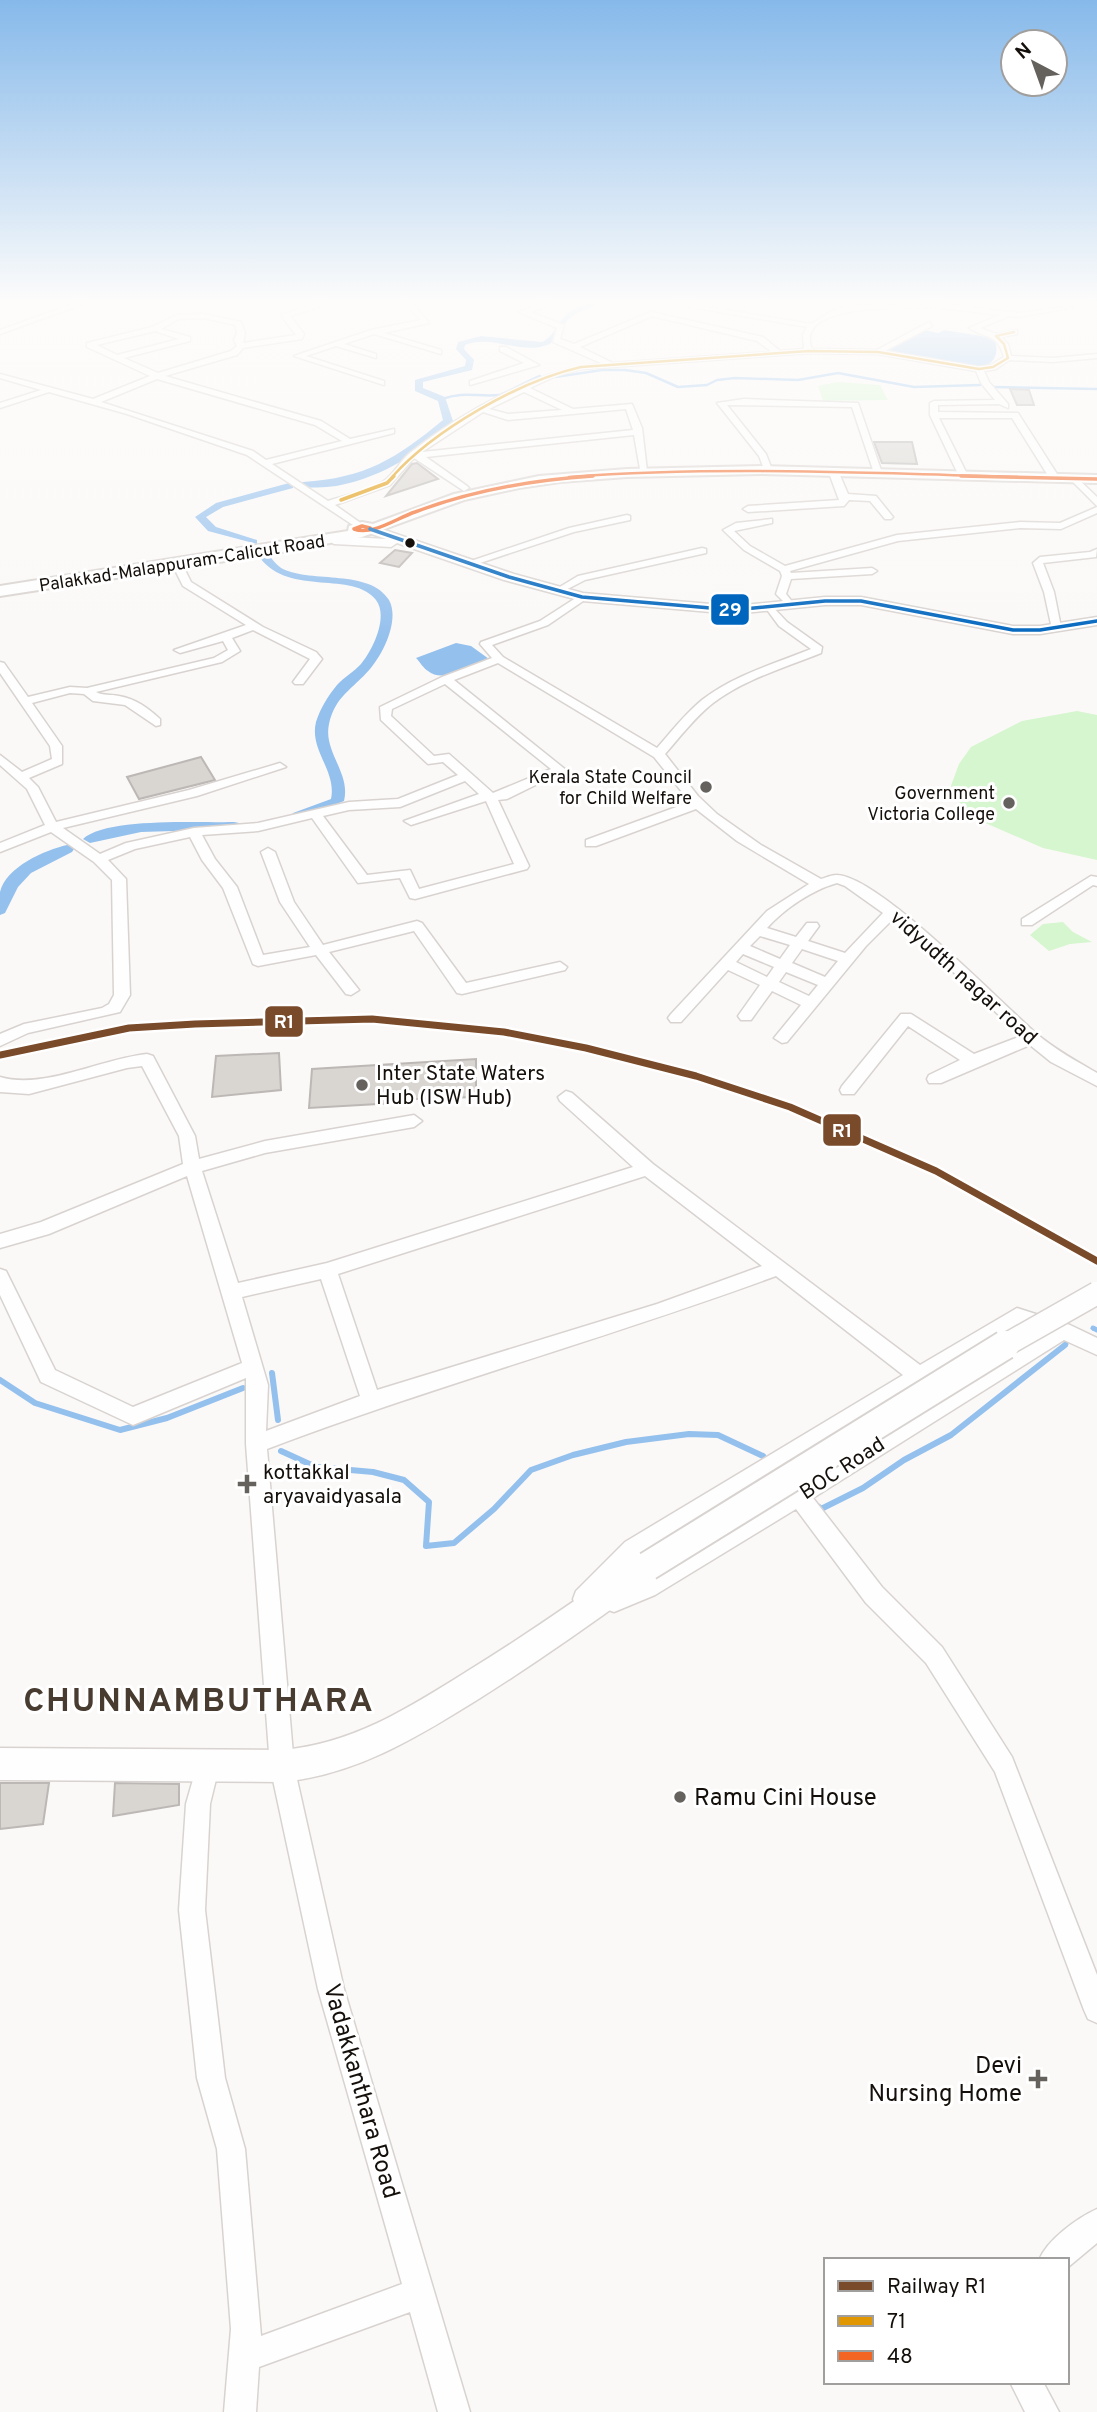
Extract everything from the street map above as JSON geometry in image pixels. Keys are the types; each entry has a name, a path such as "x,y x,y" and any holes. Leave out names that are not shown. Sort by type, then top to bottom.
{"highway":[{"name":"Palakkad-Malappuram-Calicut Road","path":"0,589 334,540 421,502 464,488 523,478 644,469 767,467 1097,477"},
{"name":"Palakkad-Malappuram-Calicut Road","path":"0,589 363,528 458,496 518,483 669,471 1075,479 1097,477"}],"main road":[{"path":"363,528 582,597 734,610 861,601 1013,630 1097,621"},
{"path":"334,540 392,543 429,549"},
{"path":"0,1764 208,1763 282,1766 310,1765 349,1754 411,1723 541,1644 648,1566 1035,1326 1097,1293"}],"street":[{"path":"140,417 226,443 267,462 301,489 363,528"},
{"path":"296,417 318,423 349,442"},
{"path":"327,505 387,482 452,426 470,417"},
{"path":"634,417 638,425 636,432 644,469"},
{"path":"732,417 763,456 767,467"},
{"path":"859,417 877,470"},
{"path":"935,417 961,472"},
{"path":"1016,417 1052,474"},
{"path":"267,462 391,431"},
{"path":"416,456 636,432"},
{"path":"416,456 464,488"},
{"path":"748,509 844,503 834,473"},
{"path":"1075,479 1097,503"},
{"path":"844,497 873,498 888,517"},
{"path":"786,573 897,538 1020,525 1061,526 1097,510"},
{"path":"470,563 572,530 627,518"},
{"path":"769,521 736,526 728,530 747,548 786,573 872,570"},
{"path":"558,591 582,578 702,551"},
{"path":"1056,627 1049,592 1038,564 1040,559 1092,555 1097,552"},
{"path":"177,565 187,584 254,626 312,654 316,659 299,682"},
{"path":"786,573 782,594 789,604"},
{"path":"582,597 544,623 485,644 499,659 658,754 698,804 742,839 819,884 772,914 676,1018"},
{"path":"658,754 695,713 715,696 756,674 818,649 783,624 769,607"},
{"path":"180,650 254,626"},
{"path":"26,701 70,690 87,691 218,660 234,651 226,637"},
{"path":"194,832 209,860 230,887 258,961 320,950 522,866 490,797 444,757 432,761 385,717 383,712 397,701 499,659"},
{"path":"0,665 56,747 58,761 21,777"},
{"path":"411,821 490,797 502,796 560,770 446,679"},
{"path":"87,691 97,699 116,697 127,700 156,722"},
{"path":"0,759 32,788 52,827 99,859 119,878 122,995 115,1008 105,1012 24,1029 0,1041"},
{"path":"0,848 52,827 193,793 280,767"},
{"path":"99,859 131,846 194,832 258,827 316,816 349,806 400,803 467,776"},
{"path":"591,844 698,804"},
{"path":"316,816 363,880 405,873 414,911 462,989 560,967"},
{"path":"268,852 287,902 303,929 351,990"},
{"name":"vidyudth nagar road","path":"819,884 837,879 850,883 892,912 928,941 1031,1038 1056,1058 1097,1080"},
{"path":"1027,922 1091,880 1097,882"},
{"path":"782,1038 827,983 892,912"},
{"path":"746,1016 812,926"},
{"path":"758,930 848,959"},
{"path":"741,948 827,983"},
{"path":"727,964 811,1003"},
{"path":"848,1090 906,1018 974,1061"},
{"path":"935,1079 1031,1038"},
{"name":"Vadakkanthara Road","path":"0,1083 3,1087 29,1088 127,1062 147,1060 187,1136 192,1167 258,1385 256,1444 282,1766 331,1989 454,2412"},
{"path":"566,1097 648,1169 918,1376"},
{"path":"0,1241 43,1229 192,1167 264,1147 414,1121"},
{"path":"231,1292 327,1270 648,1169"},
{"path":"256,1444 370,1401 659,1311 778,1268"},
{"path":"327,1270 370,1401"},
{"path":"0,1276 48,1376 133,1416 253,1367"},
{"path":"541,1644 633,1549 1017,1316 1063,1331 1097,1347"},
{"name":"BOC Road","path":"583,1613 647,1587 799,1496 1063,1331"},
{"path":"799,1496 874,1595 934,1655 1004,1765 1097,2010"},
{"path":"208,1763 197,1815 192,1910 211,2078 231,2148 246,2329 240,2412"},
{"path":"1056,2258 1097,2224"},
{"path":"244,2357 419,2292"},
{"path":"1026,2384 1043,2412"}],"green space":[{"path":"1077,711 1097,715 1097,860 1043,848 974,818 949,791 959,764 971,747 1022,721"},
{"path":"1063,922 1073,932 1092,942 1070,944 1049,951 1030,935 1043,924"}],"water":[{"path":"456,643 471,646 489,659 458,672 442,675 428,671 416,658"}],"building":[{"path":"874,442 912,442 917,464 882,463"},
{"path":"417,463 438,479 386,496 412,464"},
{"path":"395,550 412,553 399,567 380,563"},
{"path":"201,757 215,780 139,799 127,777"},
{"path":"279,1053 281,1090 212,1097 216,1056"},
{"name":"Inter State Waters Hub (ISW Hub)","path":"476,1059 476,1097 413,1099 413,1102 309,1108 312,1069"},
{"path":"0,1783 49,1783 43,1824 0,1829"},
{"path":"115,1783 179,1784 179,1805 113,1816"}],"waterway":[{"path":"303,485 337,483 371,472 425,440 448,421 447,417"},
{"path":"253,542 212,529 200,517 230,501 289,486"},
{"path":"264,556 277,570 291,575 367,588 378,595 386,609 384,628 373,655 364,669 338,692 323,721 322,743 338,781 337,801 298,816"},
{"path":"90,839 141,828 234,826"},
{"path":"0,910 11,886 25,870 67,849"},
{"path":"1093,1328 1097,1330"},
{"path":"819,1507 821,1509 863,1488 904,1460 951,1435 1065,1345"},
{"path":"272,1373 278,1420"},
{"path":"0,1380 35,1403 120,1430 167,1418 243,1388"},
{"path":"281,1451 316,1467 373,1472 404,1480 429,1502 426,1546 454,1543 494,1509 531,1470 573,1455 626,1442 689,1434 718,1435 763,1456"}],"rail line":[{"name":"R1","path":"0,1055 129,1028 195,1024 372,1019 504,1032 586,1048 696,1076 790,1107 936,1171 1097,1261"}],"transit line":[{"name":"71","path":"341,500 387,483 411,456 468,417"},
{"name":"48","path":"370,528 362,526 354,529 370,530 440,503 499,487 539,480 627,473 761,470 1097,479"},
{"name":"29","path":"370,529 509,577 582,597 734,610 825,601 861,601 1013,630 1040,630 1097,621"}],"place":[{"name":"Kerala State Council for Child Welfare","path":"706,787"},
{"name":"Government Victoria College","path":"1009,803"},
{"name":"Inter State Waters Hub (ISW Hub)","path":"362,1085"},
{"name":"kottakkal aryavaidyasala","path":"247,1484"},
{"name":"Ramu Cini House","path":"680,1797"},
{"name":"Devi Nursing Home","path":"1038,2079"}],"district":[{"name":"CHUNNAMBUTHARA","path":"199,1699"}]}
